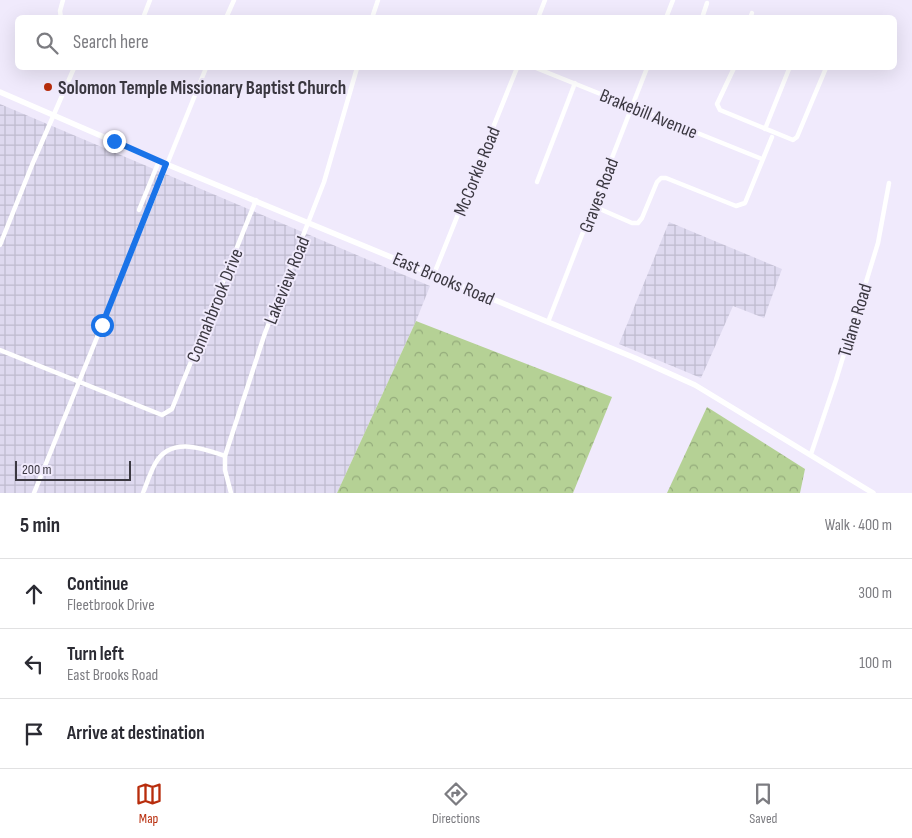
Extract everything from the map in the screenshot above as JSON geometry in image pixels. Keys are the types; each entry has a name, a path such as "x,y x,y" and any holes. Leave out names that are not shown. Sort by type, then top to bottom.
{"main road":[{"name":"East Brooks Road","path":"0,92 166,164 434,274 695,385 873,493"}],"street":[{"path":"61,15 62,0"},
{"path":"144,15 150,0"},
{"path":"227,15 234,0"},
{"path":"373,15 378,0"},
{"path":"539,15 546,0"},
{"path":"667,15 673,0"},
{"path":"703,15 707,3"},
{"path":"0,245 73,70"},
{"path":"34,493 205,70"},
{"name":"Lakeview Road","path":"231,493 224,470 225,456 260,346 324,182 356,70"},
{"name":"McCorkle Road","path":"434,274 516,70"},
{"name":"Brakebill Avenue","path":"541,70 762,159"},
{"name":"Graves Road","path":"548,322 646,70"},
{"path":"733,70 717,104 720,110 793,140 797,137 825,70"},
{"path":"764,129 789,70"},
{"path":"537,182 576,84"},
{"path":"593,206 632,223 638,223 642,218 657,182 661,178 666,178 740,206 745,203 772,137"},
{"path":"139,210 159,161"},
{"path":"154,174 161,177"},
{"name":"Tulane Road","path":"811,454 878,243 889,183"},
{"name":"Connahbrook Drive","path":"79,381 162,415 172,409 256,200"},
{"path":"0,350 79,381"},
{"path":"143,493 155,462 164,452 177,446 198,447 225,456"}],"shaded area":[{"path":"0,104 430,286 416,321 337,493 0,493"},
{"path":"669,222 782,269 764,318 733,306 701,378 619,344"}],"green space":[{"path":"416,321 612,397 573,493 337,493"},
{"path":"707,407 805,469 800,493 667,493"}],"place":[{"name":"Solomon Temple Missionary Baptist Church","path":"48,87"}],"route":[{"path":"102,325 166,164 114,141"}]}
